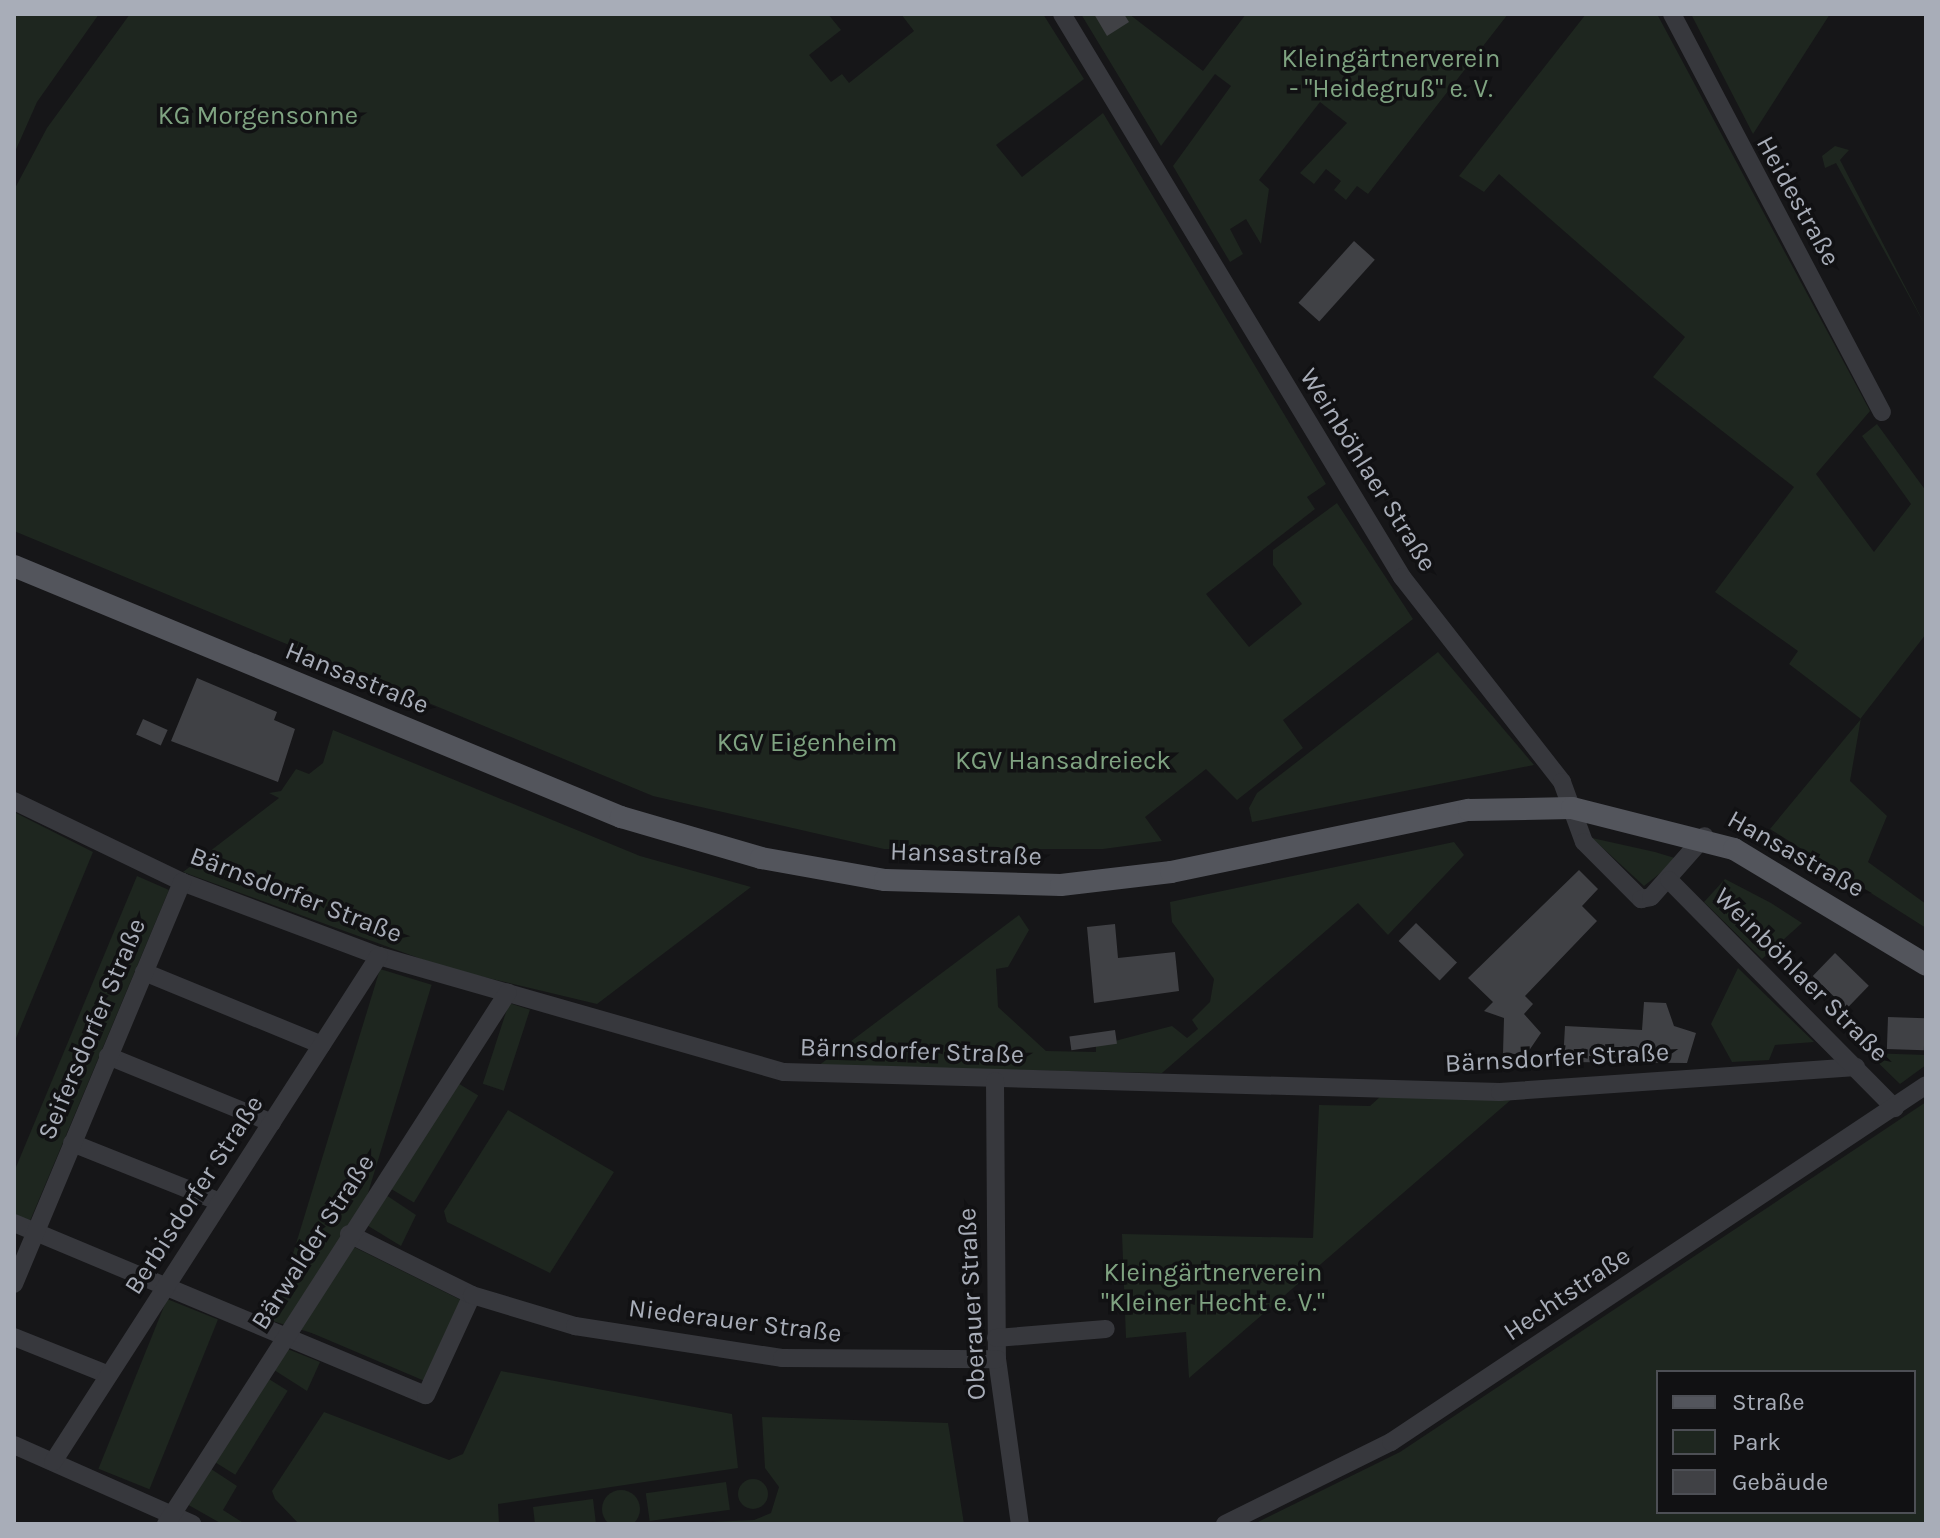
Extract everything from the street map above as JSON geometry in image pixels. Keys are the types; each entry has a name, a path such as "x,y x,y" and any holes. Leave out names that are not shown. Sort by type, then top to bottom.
{"main road":[{"name":"Hansastraße","path":"14,566 621,817 761,858 885,880 1061,885 1171,872 1469,810 1572,808 1705,836 1809,888 1926,965"}],"street":[{"name":"Weinböhlaer Straße","path":"1062,14 1402,577 1562,782 1584,842 1641,899 1669,880 1705,836"},
{"name":"Heidestraße","path":"1672,14 1882,412"},
{"name":"Bärnsdorfer Straße","path":"14,801 182,882 379,956 784,1072 995,1081 1500,1092 1856,1067"},
{"name":"Weinböhlaer Straße","path":"1669,880 1895,1108"},
{"name":"Seifersdorfer Straße","path":"14,1284 182,882"},
{"name":"Berbisdorfer Straße","path":"53,1462 379,956"},
{"path":"144,972 322,1045"},
{"name":"Bärwalder Straße","path":"169,1519 283,1335 508,992"},
{"path":"108,1056 272,1123"},
{"name":"Oberauer Straße","path":"995,1081 997,1359 1020,1524"},
{"name":"Hechtstraße","path":"1225,1524 1391,1442 1926,1085"},
{"path":"72,1143 220,1202"},
{"path":"14,1223 426,1395 472,1295"},
{"name":"Niederauer Straße","path":"349,1234 472,1295 516,1311 782,1358 997,1359"},
{"path":"996,1338 1106,1329"},
{"path":"14,1337 109,1375"},
{"path":"14,1445 169,1519 192,1524"}],"green space":[{"path":"14,14 99,14 37,102 14,154"},
{"path":"130,14 828,14 841,30 809,55 831,82 842,74 849,83 914,31 901,14 1043,14 1084,79 996,145 1022,177 1103,113 1326,484 1307,497 1315,509 1206,594 1249,647 1302,604 1273,565 1273,550 1337,503 1413,619 1283,720 1303,748 1237,800 1206,769 1145,817 1162,841 1103,849 884,849 653,796 14,531 14,190 47,128"},
{"name":"Kleingärtnerverein - \"Heidegruß\" e. V.","path":"1081,14 1129,14 1203,71 1246,14 1508,14 1368,194 1357,186 1346,200 1334,190 1341,181 1326,169 1314,184 1300,173 1347,123 1320,102 1259,180 1269,189 1261,244 1246,219 1230,229 1243,254 1230,262 1173,166 1231,86 1215,74 1161,146"},
{"path":"1586,14 1657,14 1870,411 1816,474 1874,552 1911,504 1862,436 1877,424 1926,491 1926,634 1861,719 1789,664 1798,651 1715,592 1794,487 1653,377 1685,337 1499,174 1484,192 1459,176"},
{"path":"1691,14 1830,14 1753,134"},
{"path":"1835,146 1849,150 1840,160 1926,327 1836,163 1825,168 1822,156"},
{"path":"1438,652 1534,765 1252,822 1249,808 1257,793"},
{"path":"1861,719 1850,781 1887,816 1868,862 1926,904 1926,928 1770,829"},
{"path":"333,730 640,856 751,887 597,1004 446,968 183,872 279,798 269,793 281,791 296,769 309,774 323,763"},
{"path":"14,812 93,852 14,1043"},
{"path":"1592,838 1655,852 1678,859 1644,886"},
{"path":"1454,842 1464,855 1388,935 1358,903 1162,1073 818,1066 1019,915 1029,930 1008,967 996,969 998,1007 1046,1051 1096,1052 1096,1046 1172,1026 1187,1038 1198,1029 1192,1020 1210,1002 1214,979 1172,922 1170,902"},
{"path":"137,876 169,890 30,1221 14,1214 14,1172"},
{"path":"1725,879 1802,923 1762,959 1704,902"},
{"path":"1738,968 1814,1042 1775,1045 1769,1060 1732,1062 1711,1024"},
{"path":"380,969 432,985 324,1337 272,1321"},
{"path":"509,1003 530,1010 504,1091 483,1084"},
{"path":"1868,1053 1926,1055 1926,1065 1900,1084"},
{"path":"456,1082 478,1095 414,1203 392,1189"},
{"name":"Kleingärtnerverein \"Kleiner Hecht e. V.\"","path":"1381,1096 1513,1098 1189,1378 1186,1332 1126,1338 1122,1234 1313,1238 1319,1105 1370,1106"},
{"path":"1926,1102 1926,1524 1254,1524 1400,1452"},
{"path":"508,1110 614,1172 550,1273 447,1222 444,1211"},
{"path":"383,1193 416,1215 401,1246 365,1224"},
{"path":"352,1246 461,1300 427,1382 300,1328"},
{"path":"167,1299 218,1320 149,1489 98,1469"},
{"path":"285,1348 320,1362 307,1391 271,1368"},
{"path":"501,1371 732,1414 738,1468 498,1504 499,1524 299,1524 275,1499 272,1491 324,1412 449,1460 463,1454"},
{"path":"264,1376 288,1391 235,1475 212,1460"},
{"path":"762,1417 948,1423 964,1524 669,1524 754,1520 771,1513 779,1487 765,1468"},
{"path":"208,1467 237,1486 223,1510 245,1524 222,1524 185,1503"},
{"path":"753,1479 764,1483 768,1494 764,1505 753,1509 742,1505 738,1494 742,1483"},
{"path":"726,1482 730,1510 650,1521 646,1493"},
{"path":"621,1490 634,1496 640,1509 634,1522 621,1528 608,1522 602,1509 608,1496"},
{"path":"593,1499 596,1524 535,1524 533,1507"}],"building":[{"path":"1094,14 1124,14 1129,22 1107,36"},
{"path":"1354,241 1375,260 1319,321 1298,303"},
{"path":"197,678 277,712 274,720 295,729 278,782 171,741"},
{"path":"143,719 168,730 161,746 136,735"},
{"path":"1579,870 1598,889 1582,906 1597,921 1525,996 1533,1004 1524,1014 1541,1033 1526,1055 1503,1053 1504,1018 1484,1011 1493,1002 1468,978"},
{"path":"1416,923 1457,963 1440,981 1399,941"},
{"path":"1115,924 1118,958 1175,952 1179,991 1094,1003 1087,927"},
{"path":"1835,953 1869,986 1847,1009 1813,976"},
{"path":"1644,1002 1666,1003 1674,1026 1696,1033 1687,1063 1563,1062 1565,1026 1642,1030"},
{"path":"1888,1017 1925,1018 1924,1050 1887,1049"},
{"path":"1115,1030 1117,1044 1071,1050 1069,1036"}],"park label":[{"name":"KG Morgensonne","path":"258,116"},
{"name":"KGV Eigenheim","path":"807,743"},
{"name":"KGV Hansadreieck","path":"1063,761"}]}
